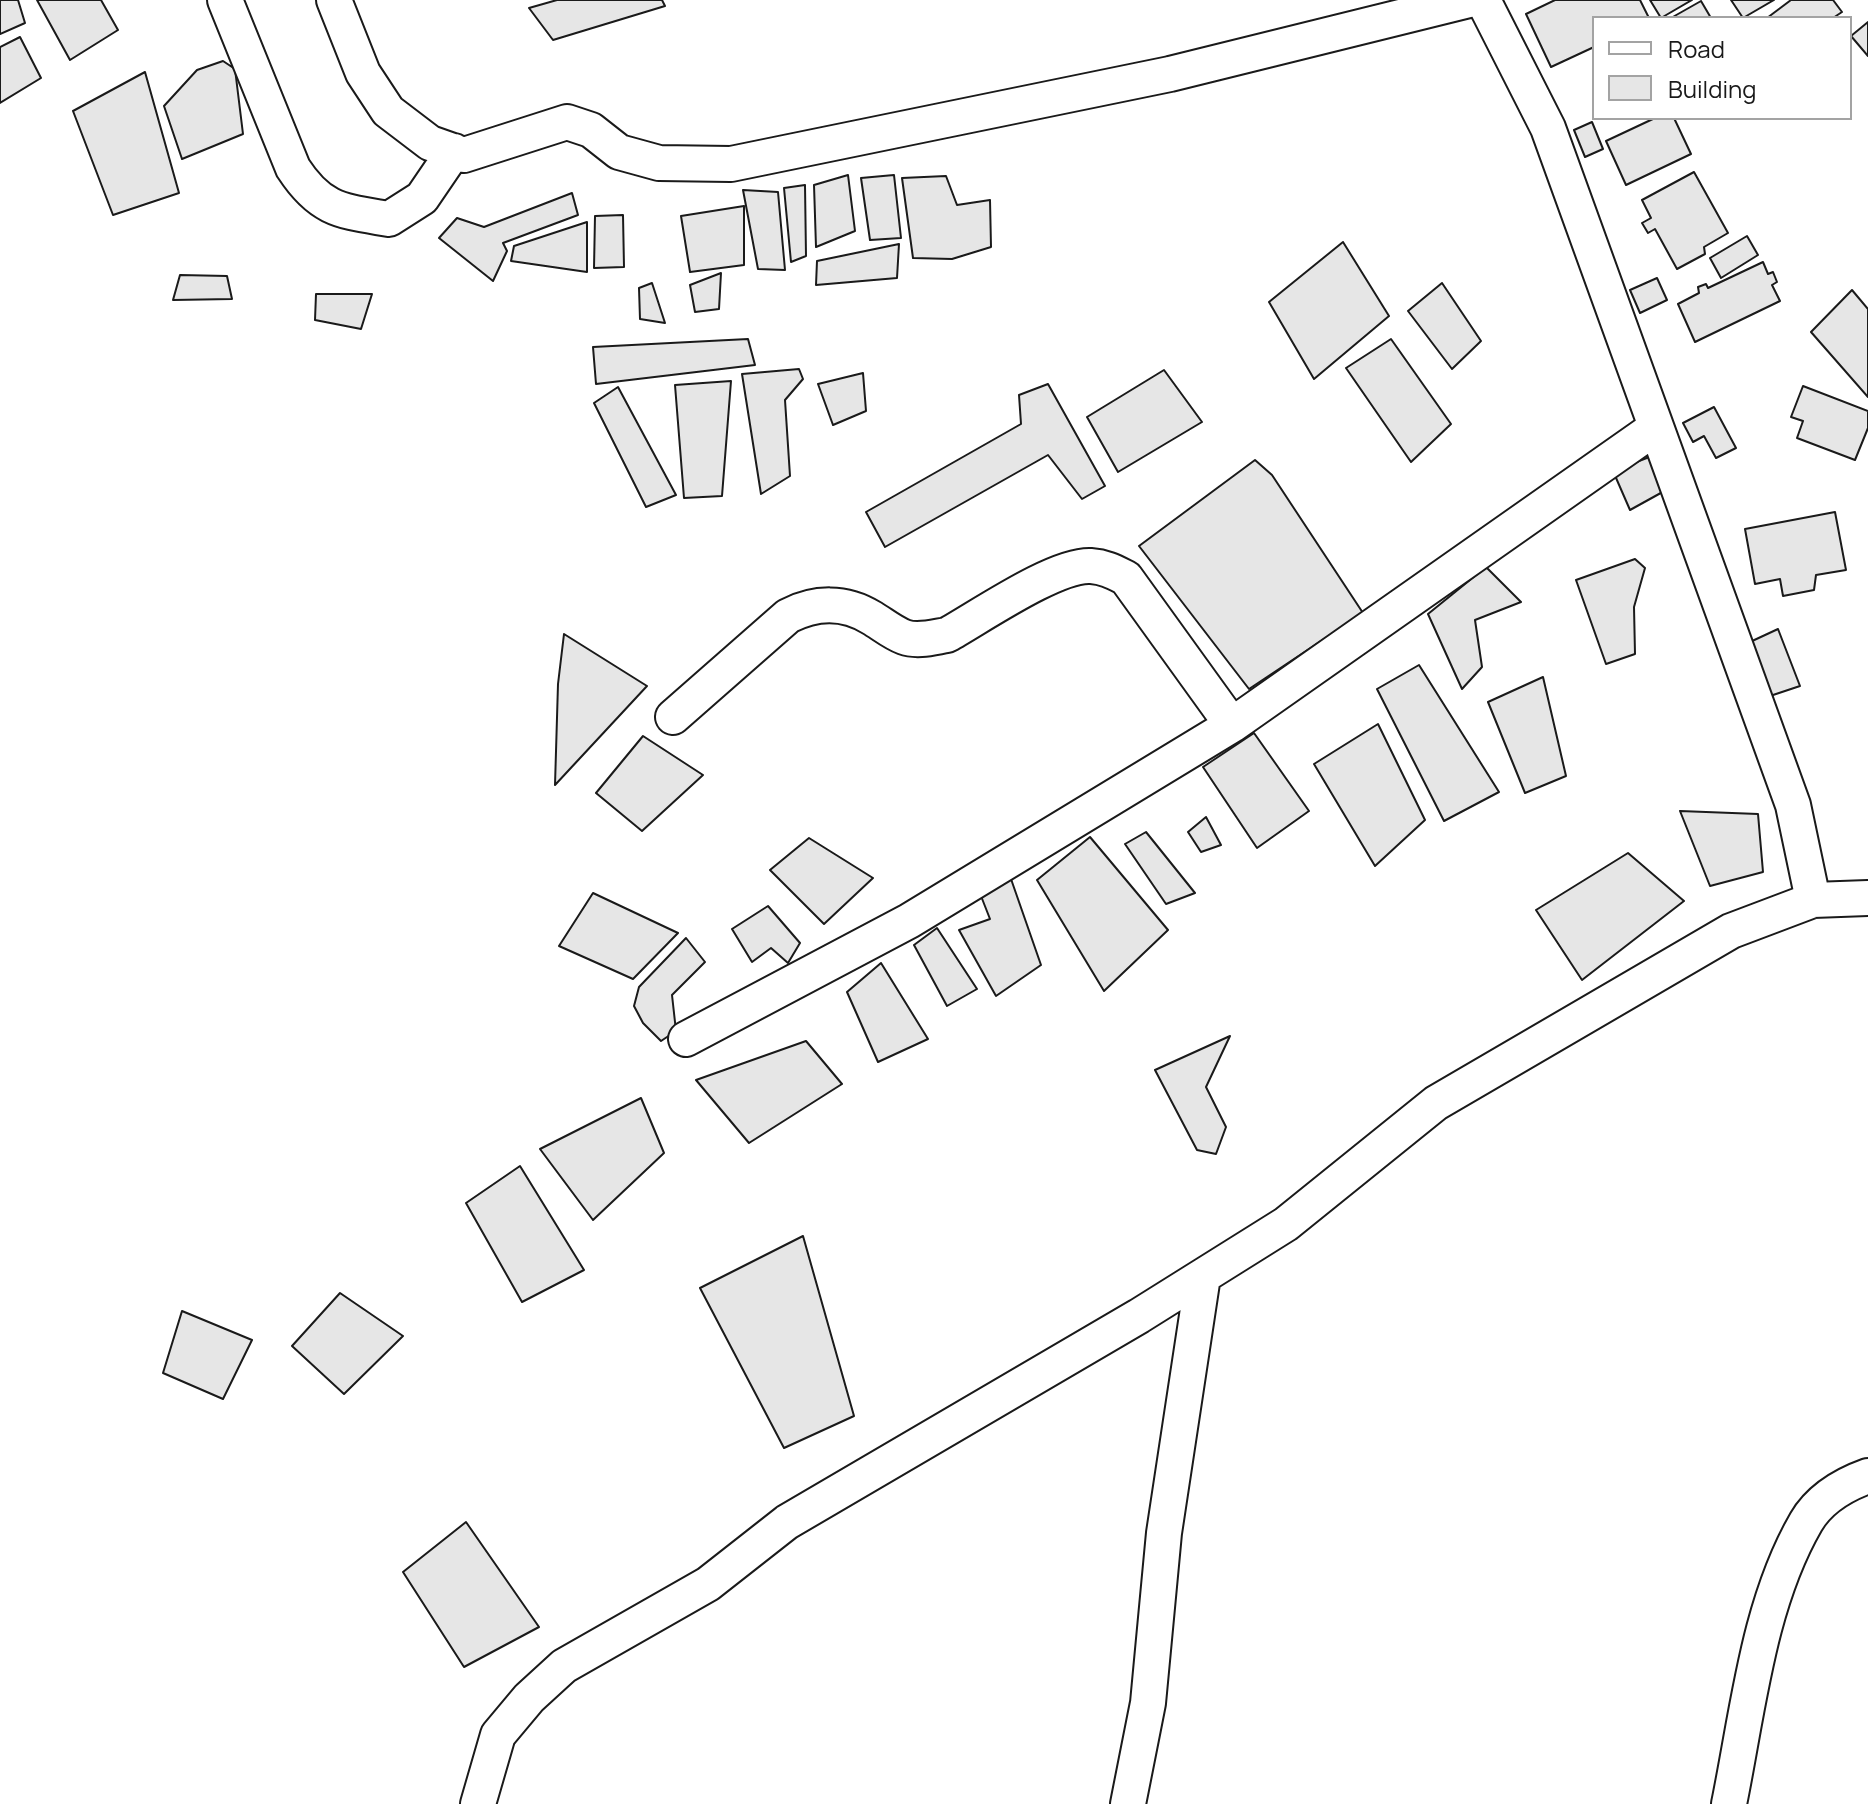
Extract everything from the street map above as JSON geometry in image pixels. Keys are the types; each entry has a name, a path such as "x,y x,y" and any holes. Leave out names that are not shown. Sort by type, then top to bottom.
{"street":[{"path":"225,0 293,168 307,190 331,209 389,219 422,198 454,151"},
{"path":"334,0 363,73 388,111 430,143 464,155 567,122 591,130 619,152 659,163 731,164 1170,74 1469,0"},
{"path":"1483,0 1548,128 1793,805 1813,900"},
{"path":"686,1039 909,921 1232,725 1655,428"},
{"path":"673,717 788,616 808,606 835,604 863,612 903,637 930,638 947,635 1064,569 1088,565 1106,568 1126,578 1232,725"},
{"path":"478,1804 498,1735 529,1698 564,1666 708,1584 787,1522 1286,1224 1436,1103 1633,991 1731,931 1813,900 1868,898"},
{"path":"1128,1804 1148,1703 1164,1533 1203,1276"},
{"path":"1729,1804 1772,1600 1806,1521 1840,1487 1868,1476"}],"building":[{"path":"0,0 18,0 25,23 0,34"},
{"path":"37,0 101,0 118,30 70,60"},
{"path":"557,0 662,0 665,6 553,40 529,8"},
{"path":"1555,0 1640,0 1648,16 1592,16 1592,48 1551,67 1526,14"},
{"path":"1650,0 1692,0 1664,16 1660,16"},
{"path":"1731,0 1774,0 1746,16 1742,16"},
{"path":"1791,0 1833,0 1842,12 1836,16 1770,16"},
{"path":"1701,1 1710,16 1675,16"},
{"path":"1868,22 1868,56 1852,37"},
{"path":"20,37 41,78 0,103 0,47"},
{"path":"223,61 235,69 243,134 182,159 164,106 197,70"},
{"path":"145,72 179,193 113,215 73,111"},
{"path":"1651,120 1675,120 1691,154 1626,185 1606,141"},
{"path":"1592,122 1603,149 1585,157 1574,130"},
{"path":"1694,172 1728,233 1704,247 1705,254 1677,269 1655,229 1648,233 1642,223 1651,218 1642,200"},
{"path":"848,175 855,231 816,247 814,185"},
{"path":"894,175 901,238 870,240 861,178"},
{"path":"946,176 957,205 990,200 991,247 952,259 913,258 902,178"},
{"path":"805,185 806,256 791,262 784,188"},
{"path":"743,190 778,192 785,270 758,269"},
{"path":"572,193 578,215 503,243 507,251 493,281 439,238 457,218 484,227"},
{"path":"744,206 744,265 690,272 681,216"},
{"path":"623,215 624,267 594,268 595,216"},
{"path":"587,222 587,272 511,261 514,246"},
{"path":"1747,236 1758,255 1721,278 1710,258"},
{"path":"1343,242 1389,316 1314,379 1269,302"},
{"path":"899,244 897,278 816,285 817,261"},
{"path":"1763,262 1768,274 1773,272 1777,282 1772,285 1780,301 1695,342 1678,304 1699,293 1698,287 1706,284 1708,288"},
{"path":"721,273 719,309 695,312 690,285"},
{"path":"180,275 227,276 232,299 173,300"},
{"path":"1657,278 1667,300 1640,313 1630,290"},
{"path":"652,283 665,323 640,319 639,288"},
{"path":"1442,283 1481,341 1452,369 1408,311"},
{"path":"1852,290 1868,309 1868,397 1811,332"},
{"path":"316,294 372,294 361,329 315,320"},
{"path":"748,339 755,365 596,384 593,347"},
{"path":"1391,339 1451,424 1411,462 1346,368"},
{"path":"799,369 803,379 785,400 790,476 761,494 742,374"},
{"path":"1164,370 1202,422 1118,472 1087,417"},
{"path":"863,373 866,411 833,425 818,384"},
{"path":"731,381 722,496 684,498 675,385"},
{"path":"1048,384 1105,486 1082,499 1048,455 885,547 866,512 1021,424 1019,395"},
{"path":"1803,386 1868,411 1868,428 1855,460 1797,438 1803,421 1791,417"},
{"path":"618,387 676,495 646,507 594,403"},
{"path":"1714,407 1736,448 1716,458 1704,436 1693,442 1683,423"},
{"path":"1652,456 1668,489 1630,510 1613,471"},
{"path":"1255,460 1272,475 1363,613 1249,689 1139,546"},
{"path":"1835,512 1846,570 1816,575 1814,590 1783,596 1780,579 1755,584 1745,529"},
{"path":"1635,559 1645,568 1634,607 1635,654 1606,664 1576,580"},
{"path":"1486,567 1521,602 1475,620 1482,667 1462,689 1428,614"},
{"path":"1778,629 1800,686 1767,697 1750,642"},
{"path":"564,634 647,686 555,785 558,684"},
{"path":"1419,665 1499,792 1444,821 1377,689"},
{"path":"1543,677 1566,776 1525,793 1488,702"},
{"path":"1378,724 1425,820 1375,866 1314,764"},
{"path":"1254,733 1309,811 1257,848 1203,767"},
{"path":"643,736 703,775 642,831 596,793"},
{"path":"1680,811 1758,814 1763,872 1710,886"},
{"path":"1206,817 1221,845 1201,852 1188,832"},
{"path":"1146,832 1195,893 1166,904 1125,844"},
{"path":"1090,837 1168,930 1104,991 1037,880"},
{"path":"809,838 873,878 824,924 770,870"},
{"path":"1628,853 1684,901 1582,980 1536,910"},
{"path":"1011,879 1041,965 996,996 959,930 990,919 981,896"},
{"path":"593,893 678,933 633,979 559,946"},
{"path":"768,906 800,943 788,963 771,948 752,962 732,929"},
{"path":"937,928 977,989 947,1006 914,945"},
{"path":"686,938 705,962 672,995 676,1031 661,1041 643,1023 634,1006 639,987"},
{"path":"881,963 928,1039 878,1062 847,992"},
{"path":"1230,1036 1206,1087 1226,1127 1216,1154 1197,1150 1155,1070"},
{"path":"806,1041 842,1084 749,1143 696,1080"},
{"path":"641,1098 664,1153 593,1220 540,1149"},
{"path":"520,1166 584,1270 522,1302 466,1203"},
{"path":"803,1236 854,1416 784,1448 700,1288"},
{"path":"340,1293 403,1336 344,1394 292,1346"},
{"path":"182,1311 252,1340 223,1399 163,1373"},
{"path":"466,1522 539,1627 464,1667 403,1572"}]}
